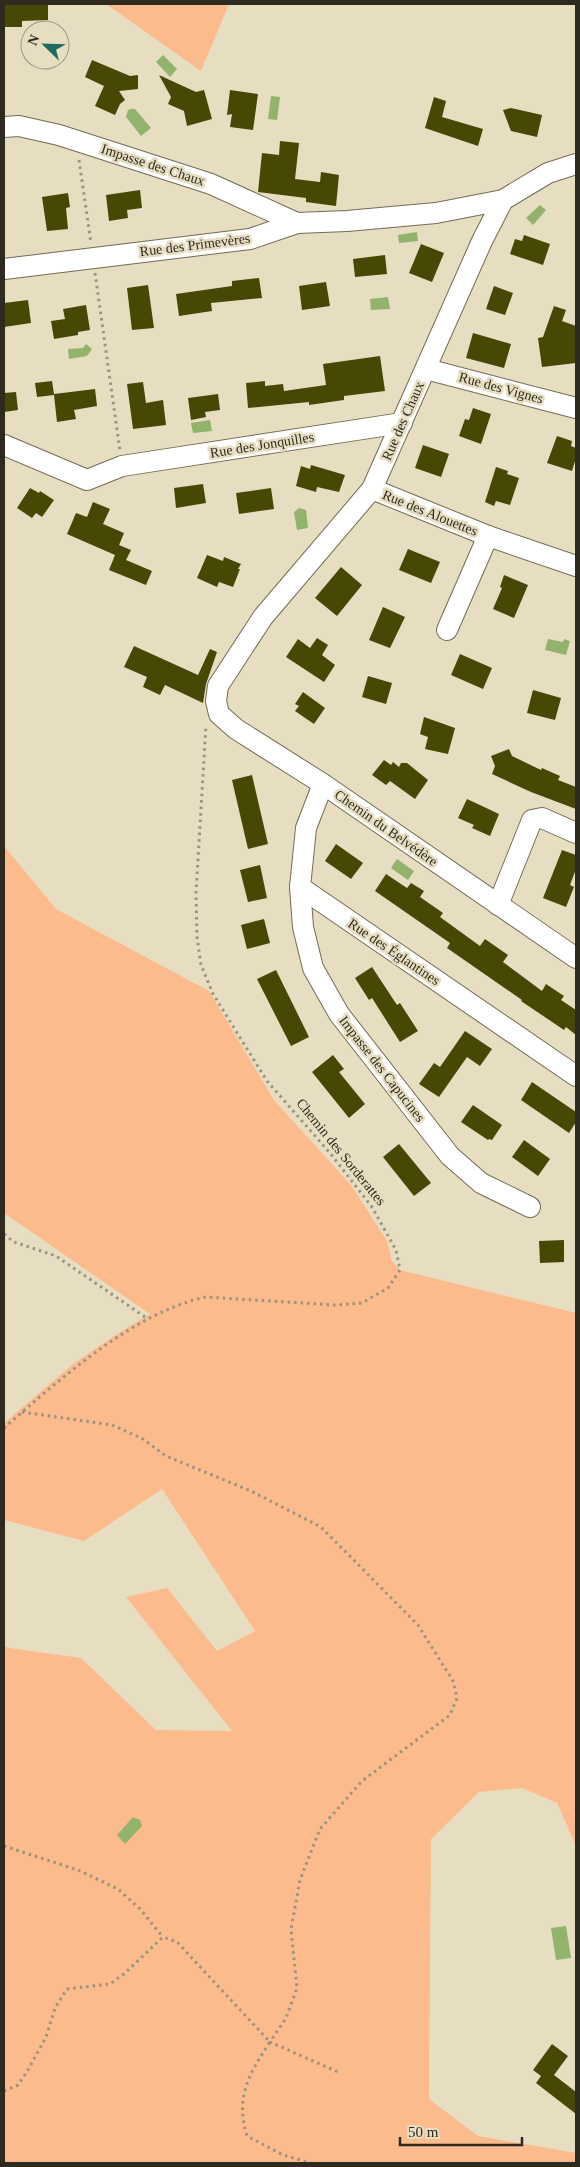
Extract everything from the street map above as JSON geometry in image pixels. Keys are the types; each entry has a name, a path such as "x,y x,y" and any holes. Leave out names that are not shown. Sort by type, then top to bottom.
{"street":[{"name":"Impasse des Chaux","path":"4,127 19,126 76,140 211,184 297,224"},
{"path":"503,200 548,173 576,164"},
{"name":"Rue des Primevères","path":"4,268 250,240 297,224 436,212 503,200"},
{"name":"Rue des Chaux","path":"219,714 216,701 218,686 262,617 372,490 482,241 503,200"},
{"name":"Rue des Vignes","path":"426,369 576,408"},
{"name":"Rue des Jonquilles","path":"4,445 86,480 122,466 402,423"},
{"name":"Rue des Alouettes","path":"372,490 488,536 576,566"},
{"name":"Rue des Alouettes","path":"447,630 488,536"},
{"name":"Chemin du Belvédère","path":"219,714 236,730 323,784 576,958"},
{"path":"300,887 306,828 323,784"},
{"path":"498,905 532,820 542,818 576,834"},
{"name":"Rue des Églantines","path":"300,887 576,1076"},
{"name":"Impasse des Capucines","path":"300,887 303,927 313,968 339,1014 450,1156 481,1183 530,1207"}],"path":[{"path":"76,140 122,466"},
{"name":"Chemin des Sorderattes","path":"4,1428 65,1376 148,1319 186,1301 206,1297 335,1304 362,1303 388,1288 400,1270 396,1250 372,1207 330,1153 267,1081 213,994 201,965 196,937 196,894 206,723 219,714"},
{"path":"4,1234 14,1242 56,1256 148,1319"},
{"path":"22,1412 112,1425 143,1439 166,1456 251,1491 321,1527 418,1625 453,1682 457,1698 450,1715 362,1781 320,1829 300,1880 291,1929 297,1988 286,2018 254,2067 243,2091 242,2120 247,2136 283,2155 311,2163"},
{"path":"4,1846 78,1870 118,1889 140,1909 163,1937 177,1942 270,2042 338,2072"},
{"path":"4,2091 18,2085 28,2070 46,2037 55,2008 67,1989 110,1984 124,1974 163,1937"}],"shaded area":[{"path":"106,4 229,4 201,71"},
{"path":"163,55 177,69 170,77 156,62"},
{"path":"271,96 280,97 277,120 268,119"},
{"path":"135,109 151,128 141,136 126,117 128,110"},
{"path":"540,205 546,210 533,225 526,218"},
{"path":"417,232 418,241 399,243 398,235"},
{"path":"388,297 390,309 371,310 370,299"},
{"path":"86,344 92,349 87,356 69,359 68,349 83,348"},
{"path":"210,420 212,431 193,433 191,423"},
{"path":"299,508 306,510 308,528 297,530 294,512"},
{"path":"548,639 563,642 564,639 570,641 566,655 545,650"},
{"path":"4,846 56,909 209,991 274,1100 351,1185 387,1241 392,1261 400,1270 576,1313 576,1846 557,1803 522,1788 479,1792 431,1839 429,2099 478,2136 576,2153 576,2163 4,2163 4,1645 9,1648 81,1658 156,1730 232,1731 126,1597 167,1588 217,1651 255,1631 162,1489 84,1541 4,1520 4,1423 73,1364 150,1314 4,1213"},
{"path":"397,859 414,871 408,880 391,868"},
{"path":"133,1817 140,1820 142,1826 125,1844 117,1835"},
{"path":"566,1926 571,1958 556,1960 551,1928"}],"building":[{"path":"4,4 48,4 48,20 20,20 20,27 4,27"},
{"path":"92,60 130,76 138,75 138,89 119,91 125,100 120,104 115,115 95,106 104,86 85,77"},
{"path":"159,75 196,92 204,90 212,119 187,126 184,111 168,104 171,97"},
{"path":"230,90 258,94 253,130 230,127 232,114 227,115"},
{"path":"434,97 446,101 442,117 483,129 478,146 425,128"},
{"path":"511,108 542,115 537,137 511,131 503,110"},
{"path":"280,141 299,143 295,179 320,182 321,172 339,175 336,206 306,202 306,198 258,192 262,153 279,155"},
{"path":"140,190 142,208 127,210 128,218 109,221 106,195"},
{"path":"68,193 70,207 66,208 68,229 47,231 42,197"},
{"path":"524,235 550,244 543,265 510,254 515,239 522,241"},
{"path":"421,244 444,253 432,282 409,273"},
{"path":"385,255 387,274 355,277 353,259"},
{"path":"259,278 262,298 211,303 212,311 179,316 176,294 232,286 232,281"},
{"path":"326,282 330,306 302,310 299,286"},
{"path":"148,285 154,328 132,330 127,288"},
{"path":"494,286 513,293 505,315 486,309"},
{"path":"28,300 31,323 4,327 4,303"},
{"path":"86,305 90,330 78,332 78,335 54,339 51,321 65,319 63,309"},
{"path":"554,306 566,310 562,321 576,326 576,363 542,367 538,338 543,337"},
{"path":"473,333 511,344 504,368 466,358"},
{"path":"380,356 385,391 344,396 344,400 309,405 309,402 248,408 246,383 265,381 265,386 283,384 284,391 326,385 323,364"},
{"path":"52,381 54,394 95,389 97,406 74,410 76,419 57,422 54,395 37,397 35,383"},
{"path":"143,382 146,403 163,400 166,425 133,429 127,384"},
{"path":"16,392 18,410 4,412 4,393"},
{"path":"218,394 220,410 205,412 206,417 191,420 188,398"},
{"path":"473,408 491,414 481,444 459,436 465,419 469,420"},
{"path":"557,436 572,441 571,446 576,448 576,458 572,471 547,463"},
{"path":"423,445 449,454 441,477 415,468"},
{"path":"311,465 345,475 339,492 317,487 316,492 296,486 301,466 310,469"},
{"path":"496,467 508,471 507,474 519,478 510,505 496,501 494,506 485,502"},
{"path":"203,484 206,503 176,508 174,488"},
{"path":"30,488 39,493 40,491 54,500 42,517 36,513 32,518 17,508"},
{"path":"271,488 274,509 239,514 236,493"},
{"path":"93,502 110,509 103,524 124,533 119,545 131,550 126,560 152,571 146,585 109,570 115,555 67,534 76,513 87,517"},
{"path":"408,549 440,562 431,583 399,570"},
{"path":"207,555 223,561 224,557 241,564 233,587 219,582 217,587 197,578"},
{"path":"341,567 362,585 337,616 315,598"},
{"path":"504,575 528,585 514,618 493,609 502,588 500,587"},
{"path":"383,607 405,617 390,648 369,640"},
{"path":"317,638 328,645 322,655 335,665 324,682 286,657 298,639 310,648"},
{"path":"134,646 198,675 210,649 217,652 206,684 203,703 165,685 160,695 143,687 147,677 124,667"},
{"path":"460,654 492,668 483,689 451,675"},
{"path":"368,676 392,683 386,704 362,697"},
{"path":"533,690 561,698 555,720 527,713"},
{"path":"303,692 325,708 314,724 295,711 299,706 295,704"},
{"path":"424,717 455,728 448,754 425,749 428,737 420,734"},
{"path":"509,749 512,756 541,770 542,768 560,776 558,780 576,787 576,809 531,792 492,774 495,766 491,756"},
{"path":"384,760 391,765 393,762 399,767 401,763 407,763 428,780 415,799 390,781 386,785 372,775"},
{"path":"252,775 268,844 248,849 232,780"},
{"path":"467,799 499,814 490,836 472,828 474,825 458,818"},
{"path":"336,844 363,863 351,879 325,861"},
{"path":"562,850 576,855 576,869 570,885 574,887 566,907 543,898"},
{"path":"260,865 267,898 248,902 240,870"},
{"path":"386,874 407,888 411,883 424,891 420,897 443,913 440,917 480,946 485,939 508,955 503,962 542,991 546,984 564,996 561,1000 576,1010 576,1035 566,1027 564,1030 521,1001 447,948 450,943 375,891"},
{"path":"264,919 270,943 247,949 241,925"},
{"path":"372,967 397,1005 400,1003 418,1031 400,1042 372,998 369,1000 355,978"},
{"path":"276,970 309,1037 291,1046 257,979"},
{"path":"465,1031 492,1049 480,1066 467,1057 439,1097 419,1084 434,1063 440,1067"},
{"path":"333,1055 344,1069 339,1072 365,1104 349,1118 312,1072"},
{"path":"532,1082 576,1112 576,1122 569,1133 521,1100"},
{"path":"473,1105 502,1125 492,1140 488,1140 461,1122"},
{"path":"524,1140 550,1159 538,1176 512,1157"},
{"path":"399,1144 431,1183 414,1196 383,1157"},
{"path":"564,1240 564,1262 540,1263 539,1241"},
{"path":"552,2044 568,2056 554,2075 576,2092 576,2114 536,2083 541,2076 533,2070"}]}
